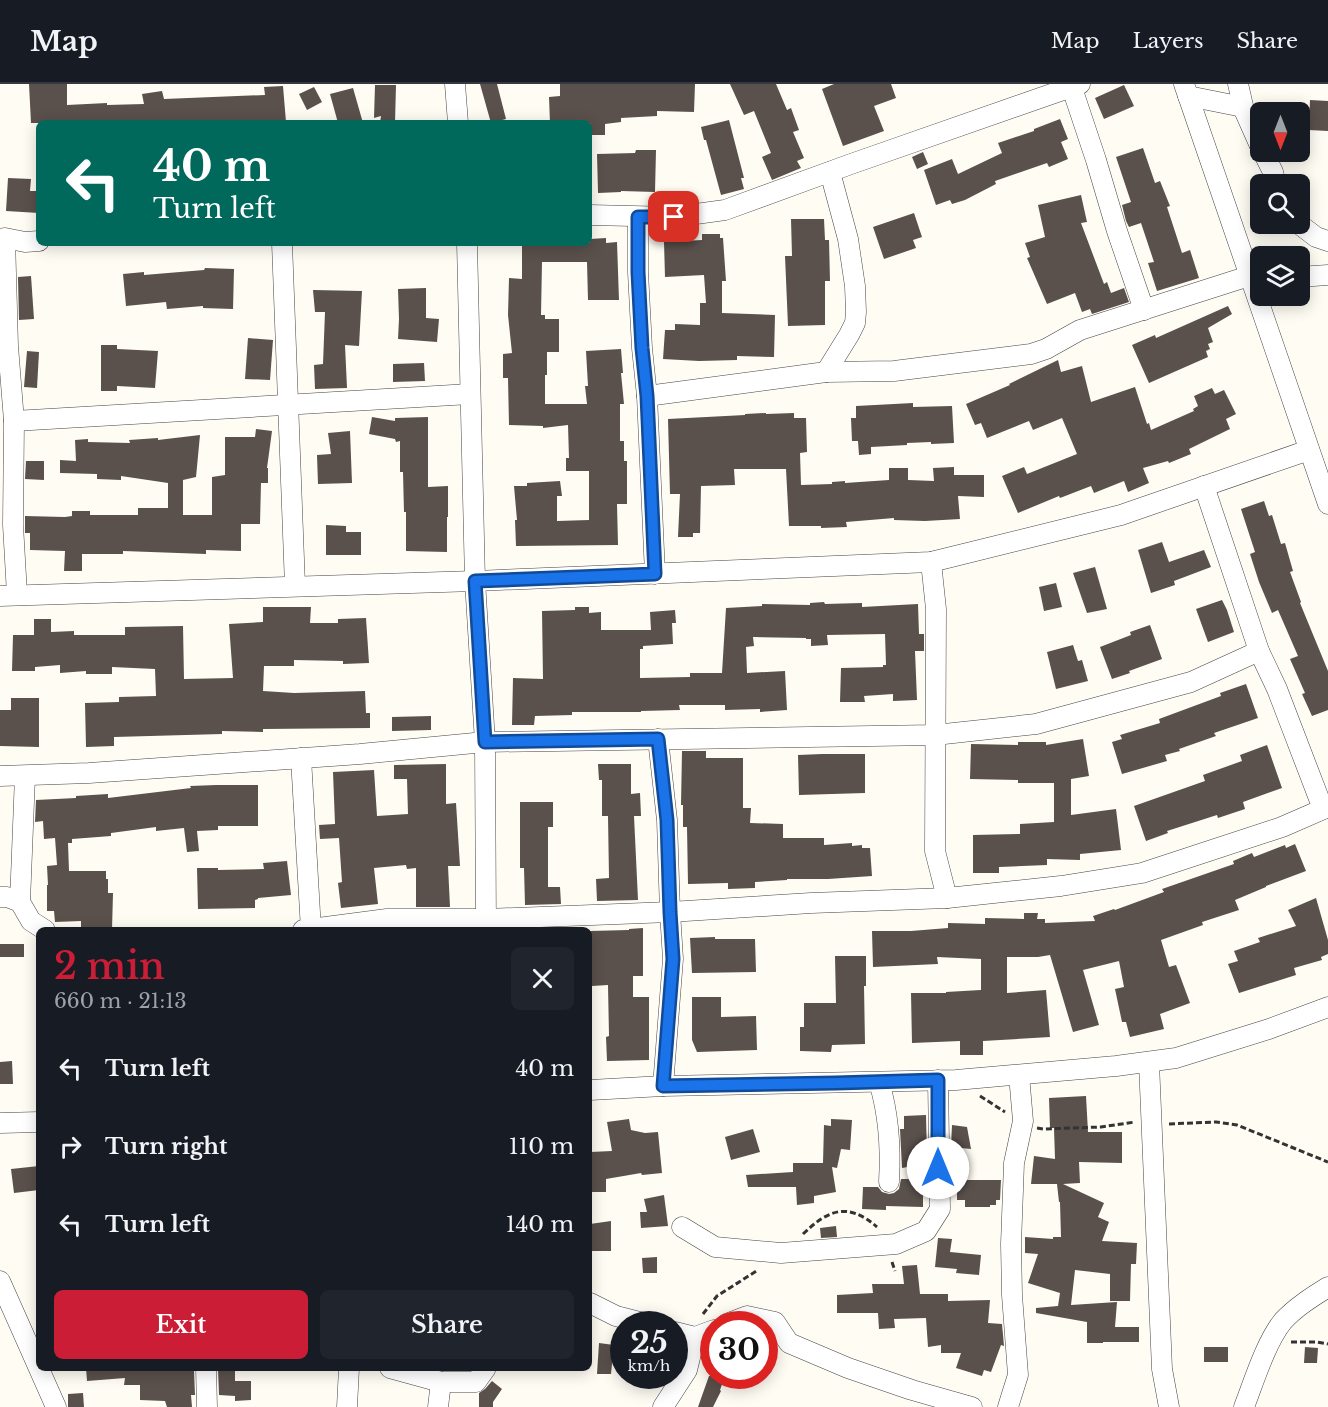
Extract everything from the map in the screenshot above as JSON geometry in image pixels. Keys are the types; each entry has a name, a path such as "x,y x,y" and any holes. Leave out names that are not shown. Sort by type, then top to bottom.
{"street":[{"path":"455,84 458,120"},
{"path":"1238,84 1243,107 1250,123"},
{"path":"592,214 674,217 725,210 1076,86 1117,231 1144,310"},
{"path":"1186,90 1243,107"},
{"path":"1186,90 1250,263"},
{"path":"826,372 855,323 856,312 855,286 848,239 830,172"},
{"path":"638,217 638,272 647,396 655,574"},
{"path":"1310,232 1328,241"},
{"path":"36,241 26,242 5,238 4,346 14,421 13,525 8,595 475,581 931,562 1121,515 1310,450"},
{"path":"282,246 295,585"},
{"path":"467,246 475,581 485,742 486,925"},
{"path":"1310,277 1328,276"},
{"path":"647,396 826,372 894,371 1031,354 1046,349 1080,330 1250,278"},
{"path":"1264,306 1327,499"},
{"path":"14,421 470,394"},
{"path":"330,927 387,919 486,925 811,903 947,897 1061,886 1142,873 1282,827 1326,808 1259,651 1204,486"},
{"path":"931,562 936,609 934,851 947,897"},
{"path":"0,776 101,772 301,758 485,742 935,735 1036,724 1191,682 1259,651"},
{"path":"658,739 667,820 673,959 663,1086"},
{"path":"301,758 308,927"},
{"path":"25,776 20,902 31,921 40,927"},
{"path":"0,897 20,902"},
{"path":"592,1090 663,1086 956,1080 1149,1063 1209,1048 1328,1007"},
{"path":"1149,1063 1162,1369 1169,1407"},
{"path":"1008,1407 1018,1375 1011,1244 1014,1163 1023,1121 1019,1075"},
{"path":"682,1227 715,1247 781,1253 896,1244 926,1231 940,1209 938,1080"},
{"path":"879,1082 885,1102 889,1132 889,1182"},
{"path":"0,1123 36,1122"},
{"path":"0,1281 36,1362"},
{"path":"1244,1407 1270,1342 1283,1322 1302,1304 1328,1287"},
{"path":"592,1304 610,1313"},
{"path":"778,1326 789,1343 848,1368 972,1407"},
{"path":"688,1335 695,1337 700,1335"},
{"path":"663,1407 687,1371 695,1337"},
{"path":"40,1371 56,1407"},
{"path":"206,1371 207,1407"},
{"path":"347,1407 349,1371"},
{"path":"401,1371 441,1382 476,1382 484,1371"},
{"path":"438,1407 441,1382"},
{"path":"912,1390 922,1407"}],"path":[{"path":"1270,1342 1328,1344"}],"building":[{"path":"29,84 67,84 67,105 144,104 142,94 162,91 164,99 265,95 264,87 283,86 286,120 36,120 36,123 31,123"},
{"path":"480,84 497,84 506,119 490,120"},
{"path":"560,84 695,84 694,112 657,111 657,116 621,118 621,122 605,124 605,135 592,135 592,120 550,120 549,97 560,96"},
{"path":"730,84 776,84 787,110 791,108 799,130 793,132 804,158 797,161 801,168 772,180 762,157 771,153 754,111 744,115"},
{"path":"834,84 891,84 896,98 874,106 884,131 843,146 822,89"},
{"path":"375,85 396,85 395,120 380,120 381,116 374,118"},
{"path":"1124,85 1134,106 1104,119 1095,98"},
{"path":"314,87 322,102 307,110 299,94"},
{"path":"353,88 362,120 337,120 330,94"},
{"path":"1310,100 1328,101 1328,131 1310,130"},
{"path":"1060,119 1068,139 1061,142 1068,159 1049,167 1047,163 995,181 996,184 965,200 952,204 950,200 936,205 924,170 952,159 958,174 1002,153 998,143 1034,131 1034,129"},
{"path":"729,120 744,178 741,178 744,189 721,195 701,127"},
{"path":"1143,148 1155,183 1160,181 1170,206 1167,207 1182,253 1190,250 1199,278 1157,291 1148,263 1154,262 1141,223 1129,227 1126,221 1122,205 1131,202 1116,157"},
{"path":"636,150 656,150 655,192 598,193 597,154 635,153"},
{"path":"923,152 928,164 917,169 912,157"},
{"path":"8,178 31,179 30,191 36,191 36,213 6,211"},
{"path":"1081,195 1087,222 1081,223 1104,284 1107,282 1111,293 1124,288 1129,302 1092,314 1090,309 1082,312 1075,293 1047,304 1027,258 1030,257 1025,243 1045,237 1038,205"},
{"path":"914,213 922,237 913,240 916,248 884,259 873,227"},
{"path":"791,219 824,219 825,240 829,240 830,281 825,281 825,325 788,326 785,256 792,256"},
{"path":"702,234 720,234 720,238 723,238 726,281 722,281 722,313 775,315 774,357 737,356 737,360 699,361 663,359 665,330 675,330 675,324 700,325 700,303 706,303 704,275 665,277 664,242 702,240"},
{"path":"606,238 606,243 617,242 619,300 588,300 587,262 542,262 541,315 545,315 545,319 559,319 559,352 547,352 545,404 587,404 586,351 621,349 624,404 620,404 620,441 624,441 624,461 627,461 627,504 617,504 618,545 516,546 515,520 517,520 514,486 560,481 562,496 557,496 557,521 589,520 589,471 566,471 566,458 569,458 568,425 543,428 543,426 509,425 508,378 503,378 503,354 512,353 508,315 509,278 522,279 522,246 592,246 592,239"},
{"path":"205,268 234,269 233,309 203,308 203,306 167,309 166,302 126,306 123,274 144,272 144,275 204,270"},
{"path":"31,276 34,319 19,320 18,277"},
{"path":"426,288 426,318 439,319 437,342 398,339 398,289"},
{"path":"313,290 362,291 359,346 345,345 347,388 315,389 314,365 323,364 325,312 315,312"},
{"path":"1228,306 1232,314 1208,328 1213,342 1208,344 1210,349 1206,351 1208,357 1149,383 1132,345 1155,335 1156,338"},
{"path":"248,338 273,340 270,380 245,379"},
{"path":"101,345 117,345 117,349 158,351 155,388 117,386 117,391 101,391"},
{"path":"27,351 39,352 37,388 24,387"},
{"path":"1058,360 1061,372 1082,366 1091,402 1135,387 1151,430 1194,411 1193,409 1198,406 1194,396 1212,388 1215,394 1224,390 1236,414 1226,419 1230,429 1189,449 1191,454 1169,463 1168,461 1143,468 1149,483 1128,492 1124,481 1094,493 1091,486 1018,513 1002,476 1024,467 1027,474 1077,454 1062,418 1033,430 1029,421 987,438 981,423 975,425 966,404 1010,385"},
{"path":"424,363 425,381 393,382 393,364"},
{"path":"913,403 913,407 952,406 954,443 907,443 907,445 871,447 871,454 859,455 858,441 852,441 851,418 856,418 856,406"},
{"path":"794,413 794,418 806,418 807,452 800,453 801,485 889,480 889,468 908,468 908,480 934,481 933,468 954,467 954,475 984,475 984,497 958,496 960,519 925,521 894,520 894,518 846,522 847,527 789,526 786,469 734,469 735,485 701,486 700,533 693,533 693,537 678,537 680,494 670,494 668,419"},
{"path":"372,417 395,421 395,418 428,417 428,487 448,486 447,552 406,551 406,512 404,512 403,472 400,472 400,441 396,442 395,439 369,434"},
{"path":"256,429 272,431 267,468 268,483 261,483 260,524 241,524 241,551 206,550 206,554 123,551 123,554 82,554 82,571 64,571 65,551 30,550 30,533 25,533 25,516 65,517 72,516 72,511 90,511 90,515 138,515 138,508 168,508 168,483 121,476 121,480 97,479 97,474 60,473 60,460 76,461 75,440 130,443 129,440 158,438 158,440 200,435 196,477 183,480 183,515 212,515 212,477 225,475 225,437 255,437"},
{"path":"350,431 352,483 318,484 317,455 331,454 328,433"},
{"path":"26,461 44,461 44,480 25,479"},
{"path":"1264,501 1269,516 1272,515 1281,544 1285,543 1293,571 1290,572 1300,603 1328,671 1328,710 1312,716 1290,659 1298,656 1278,610 1272,613 1250,554 1255,552 1241,509"},
{"path":"326,525 346,526 346,532 361,532 361,555 326,555"},
{"path":"1162,542 1169,562 1204,550 1211,567 1174,581 1175,585 1151,593 1138,550"},
{"path":"1095,567 1107,609 1087,613 1073,573"},
{"path":"1056,583 1062,607 1044,611 1039,587"},
{"path":"1222,600 1234,632 1208,642 1196,609"},
{"path":"824,602 825,604 862,603 862,607 918,604 919,634 924,634 924,651 915,651 917,700 893,701 893,694 864,696 865,702 840,702 841,668 886,665 885,634 827,635 828,645 811,646 811,639 806,638 753,637 754,646 746,647 747,673 785,671 787,710 760,712 760,709 725,710 725,705 679,705 680,710 572,712 572,715 535,716 534,725 512,725 513,678 543,679 542,611 575,610 575,607 589,607 589,613 601,612 601,630 651,630 650,612 675,610 676,623 672,623 673,644 643,646 643,649 640,649 640,678 690,677 690,673 722,673 726,608 762,606 762,604 810,605 810,603"},
{"path":"263,607 311,607 310,623 338,623 338,619 366,618 369,663 343,664 343,661 294,660 294,666 264,666 263,691 294,693 365,691 366,713 370,713 370,728 263,729 263,732 222,731 222,734 114,737 114,746 86,747 85,703 119,702 119,697 156,696 155,669 112,667 112,674 86,674 86,671 60,673 60,665 35,667 35,671 12,671 13,635 34,635 34,619 51,619 51,632 74,631 74,635 125,635 125,627 183,626 184,679 233,678 229,624 263,622"},
{"path":"1150,625 1162,659 1112,679 1100,647"},
{"path":"1073,645 1078,661 1082,660 1088,681 1056,689 1047,652"},
{"path":"1246,684 1258,718 1214,733 1216,736 1165,755 1167,761 1122,774 1112,742 1122,739 1120,735 1160,723 1159,719 1221,696 1220,693"},
{"path":"11,698 39,698 39,747 0,746 0,710 11,710"},
{"path":"431,716 431,730 392,731 392,717"},
{"path":"1083,739 1089,776 1071,779 1071,815 1116,809 1121,850 1080,854 1080,860 1047,859 1047,865 999,867 999,873 973,873 973,835 1020,834 1020,824 1054,822 1054,783 970,779 971,744 1018,745 1018,742 1046,742 1046,745"},
{"path":"1267,745 1282,788 1243,802 1245,809 1218,818 1217,815 1167,831 1168,833 1146,841 1134,806 1205,781 1203,775 1242,761 1240,755"},
{"path":"682,751 706,751 706,758 743,758 743,808 751,808 750,823 783,824 783,838 824,838 824,845 852,843 852,846 862,845 862,848 870,848 872,876 755,882 755,888 728,889 728,883 688,884 687,827 683,827 683,805 681,805"},
{"path":"865,754 865,793 799,795 798,755"},
{"path":"446,764 446,804 456,803 460,866 448,866 450,907 416,907 416,868 407,869 406,865 374,868 378,904 341,908 338,883 342,882 339,838 320,839 319,825 335,824 333,772 374,770 377,816 408,814 407,779 394,779 394,765"},
{"path":"598,764 631,764 631,794 640,793 641,816 634,816 638,900 597,901 596,879 609,878 608,816 602,816 602,780 599,780"},
{"path":"258,785 258,826 218,826 218,830 197,831 199,851 187,852 184,828 156,831 156,827 111,833 111,836 72,839 72,843 68,843 69,871 106,871 108,893 113,893 112,927 81,927 81,921 55,922 54,911 47,911 47,866 57,865 55,838 44,839 43,821 35,822 36,800 108,794 108,798 191,788 190,786"},
{"path":"520,802 553,802 553,827 548,827 548,887 560,887 561,904 525,905 524,868 520,868"},
{"path":"1295,844 1306,871 1235,900 1239,910 1202,922 1203,925 1161,940 1169,967 1176,965 1190,1003 1160,1014 1164,1029 1130,1037 1126,1022 1122,1022 1115,989 1124,987 1119,961 1083,970 1099,1025 1073,1032 1050,955 1007,957 1007,993 1046,990 1050,1037 983,1041 983,1055 960,1055 960,1041 912,1043 911,993 981,990 981,959 937,957 938,964 873,967 872,931 948,928 948,923 985,924 985,918 1024,919 1024,913 1038,913 1037,919 1045,919 1045,923 1095,921 1093,916 1164,892 1162,889 1234,864 1233,861 1252,853 1254,857 1285,845 1286,848"},
{"path":"287,861 291,895 258,898 255,900 255,908 198,909 197,868 264,869 263,863"},
{"path":"1316,898 1328,940 1328,954 1321,957 1322,960 1294,968 1296,975 1239,993 1228,964 1238,961 1234,951 1260,942 1258,938 1296,926 1288,910"},
{"path":"643,928 643,976 633,976 633,997 649,997 649,1060 607,1061 608,985 592,986 592,931"},
{"path":"715,937 715,939 755,939 756,972 692,973 690,938"},
{"path":"0,944 24,944 24,957 0,957"},
{"path":"835,956 866,956 865,1044 832,1045 831,1052 800,1051 800,1027 804,1027 804,1003 836,1003"},
{"path":"692,997 721,997 721,1017 756,1016 757,1050 697,1052 692,1040"},
{"path":"12,1061 13,1084 0,1084 0,1062"},
{"path":"1086,1096 1088,1132 1122,1132 1122,1163 1079,1162 1080,1183 1063,1184 1104,1203 1098,1217 1109,1222 1102,1241 1137,1243 1136,1264 1131,1264 1130,1301 1110,1301 1110,1274 1075,1270 1071,1305 1117,1302 1115,1327 1139,1327 1139,1342 1087,1343 1087,1322 1036,1313 1036,1308 1058,1306 1060,1293 1028,1283 1038,1254 1025,1253 1025,1237 1053,1239 1053,1237 1061,1237 1057,1184 1031,1184 1034,1156 1055,1159 1054,1128 1050,1128 1049,1098"},
{"path":"926,1115 927,1157 924,1157 924,1164 902,1168 900,1129 904,1129 904,1116"},
{"path":"629,1119 631,1130 645,1133 658,1132 662,1173 642,1175 641,1173 606,1179 606,1192 592,1192 592,1152 612,1151 607,1122"},
{"path":"831,1119 852,1120 850,1150 841,1149 837,1168 832,1167 836,1192 814,1196 814,1203 797,1205 796,1187 748,1187 746,1175 793,1172 793,1163 823,1163 824,1125 831,1126"},
{"path":"952,1125 967,1127 971,1149 951,1147"},
{"path":"753,1129 760,1152 731,1160 725,1137"},
{"path":"36,1166 36,1190 14,1193 11,1169"},
{"path":"901,1179 923,1179 923,1207 886,1206 886,1210 862,1209 863,1187 878,1187 882,1192 894,1193 899,1189"},
{"path":"957,1180 1001,1180 1000,1200 996,1200 996,1205 990,1205 990,1207 965,1207 965,1200 957,1200"},
{"path":"664,1195 668,1226 641,1228 640,1212 647,1212 644,1199"},
{"path":"611,1221 611,1251 592,1251 592,1224"},
{"path":"836,1226 837,1237 821,1238 820,1228"},
{"path":"938,1238 952,1239 950,1252 981,1255 979,1275 956,1273 957,1269 935,1267"},
{"path":"657,1257 657,1273 643,1273 642,1258"},
{"path":"917,1265 920,1294 948,1294 948,1301 990,1300 988,1323 1002,1324 1004,1346 1001,1345 991,1372 984,1370 982,1376 956,1368 961,1353 941,1353 941,1345 928,1347 926,1318 894,1319 895,1328 879,1329 878,1313 837,1313 837,1295 873,1293 872,1284 904,1284 902,1266"},
{"path":"599,1343 610,1344 610,1374 597,1374"},
{"path":"1204,1347 1228,1347 1228,1362 1204,1362"},
{"path":"1305,1347 1318,1348 1317,1363 1304,1363"},
{"path":"86,1371 194,1371 195,1395 191,1395 192,1407 167,1407 165,1401 140,1400 140,1385 124,1385 125,1378 87,1381"},
{"path":"218,1371 235,1371 235,1381 251,1381 251,1400 235,1401 235,1396 219,1395"},
{"path":"492,1381 502,1389 493,1402 493,1407 479,1407 479,1393"},
{"path":"704,1389 720,1389 713,1407 698,1407"},
{"path":"83,1393 84,1407 68,1407 68,1394"}],"route":[{"path":"674,217 638,217 638,272 647,396 655,574 475,581 485,742 658,739 667,820 673,959 663,1086 938,1080 938,1168"}]}
